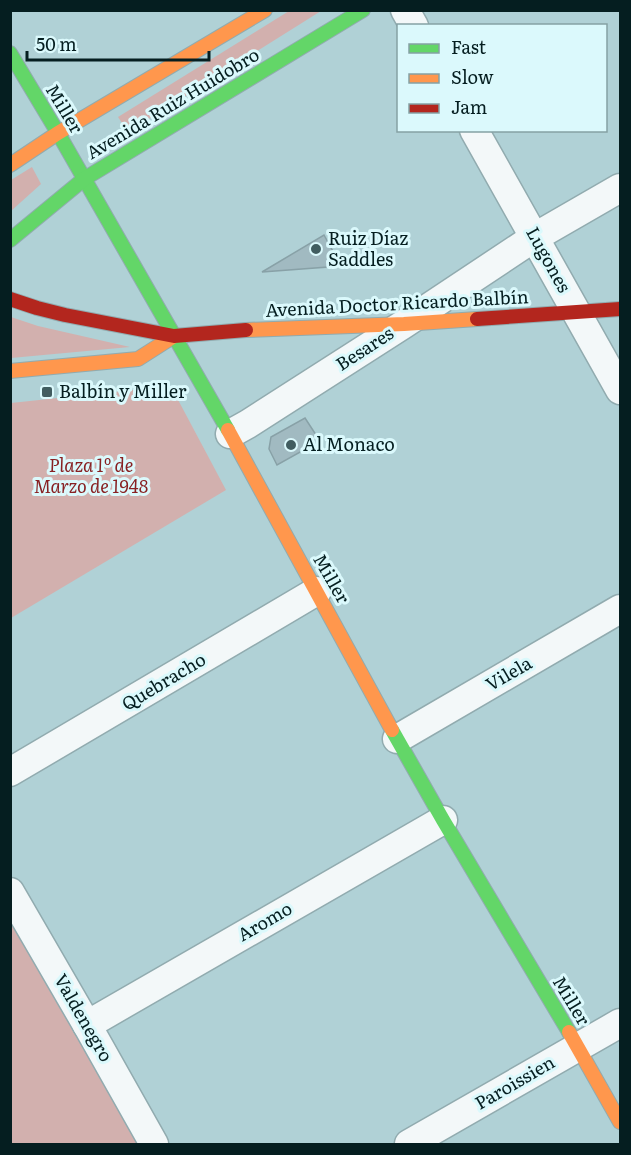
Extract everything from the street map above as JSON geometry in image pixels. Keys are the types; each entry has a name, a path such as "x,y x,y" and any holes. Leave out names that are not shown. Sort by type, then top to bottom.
{"main road":[{"name":"Avenida Ruiz Huidobro","path":"10,165 58,133 265,10"},
{"name":"Avenida Ruiz Huidobro","path":"10,240 84,179 363,10"},
{"name":"Miller","path":"10,53 230,434 397,740 621,1122"},
{"name":"Avenida Doctor Ricardo Balbín","path":"10,299 64,315 174,336 228,331 404,324 621,309"},
{"name":"Avenida Doctor Ricardo Balbín","path":"10,371 138,359 174,336"}],"street":[{"path":"405,10 413,24"},
{"name":"Lugones","path":"475,132 621,390"},
{"name":"Besares","path":"230,434 404,324 535,237 621,188"},
{"name":"Quebracho","path":"10,772 317,591"},
{"name":"Vilela","path":"397,740 621,609"},
{"name":"Aromo","path":"87,1025 443,820"},
{"name":"Valdenegro","path":"10,892 154,1144"},
{"name":"Paroissien","path":"409,1144 621,1023"}],"green space":[{"path":"289,11 321,11 128,132 118,117"},
{"path":"32,167 41,184 11,211 11,180"},
{"path":"11,317 38,326 130,347 11,358"},
{"name":"Plaza 1º de Marzo de 1948","path":"152,388 176,396 226,490 11,618 11,403"},
{"path":"11,918 141,1144 11,1144"}],"building":[{"name":"Ruiz Díaz Saddles","path":"324,235 341,266 262,272"},
{"name":"Al Monaco","path":"305,418 320,441 277,465 269,449 271,437"}],"traffic: fast":[{"path":"10,240 84,179 363,10"},
{"path":"10,53 228,430"},
{"path":"392,730 569,1032"}],"traffic: slow":[{"path":"10,165 58,133 265,10"},
{"path":"246,330 477,319"},
{"path":"10,371 138,359 174,336"},
{"path":"228,430 392,730"},
{"path":"569,1032 620,1122"}],"traffic: jam":[{"path":"10,299 65,315 174,336 246,330"},
{"path":"477,319 620,309"}],"place":[{"name":"Ruiz Díaz Saddles","path":"316,249"},
{"name":"Balbín y Miller","path":"47,392"},
{"name":"Al Monaco","path":"291,445"}]}
